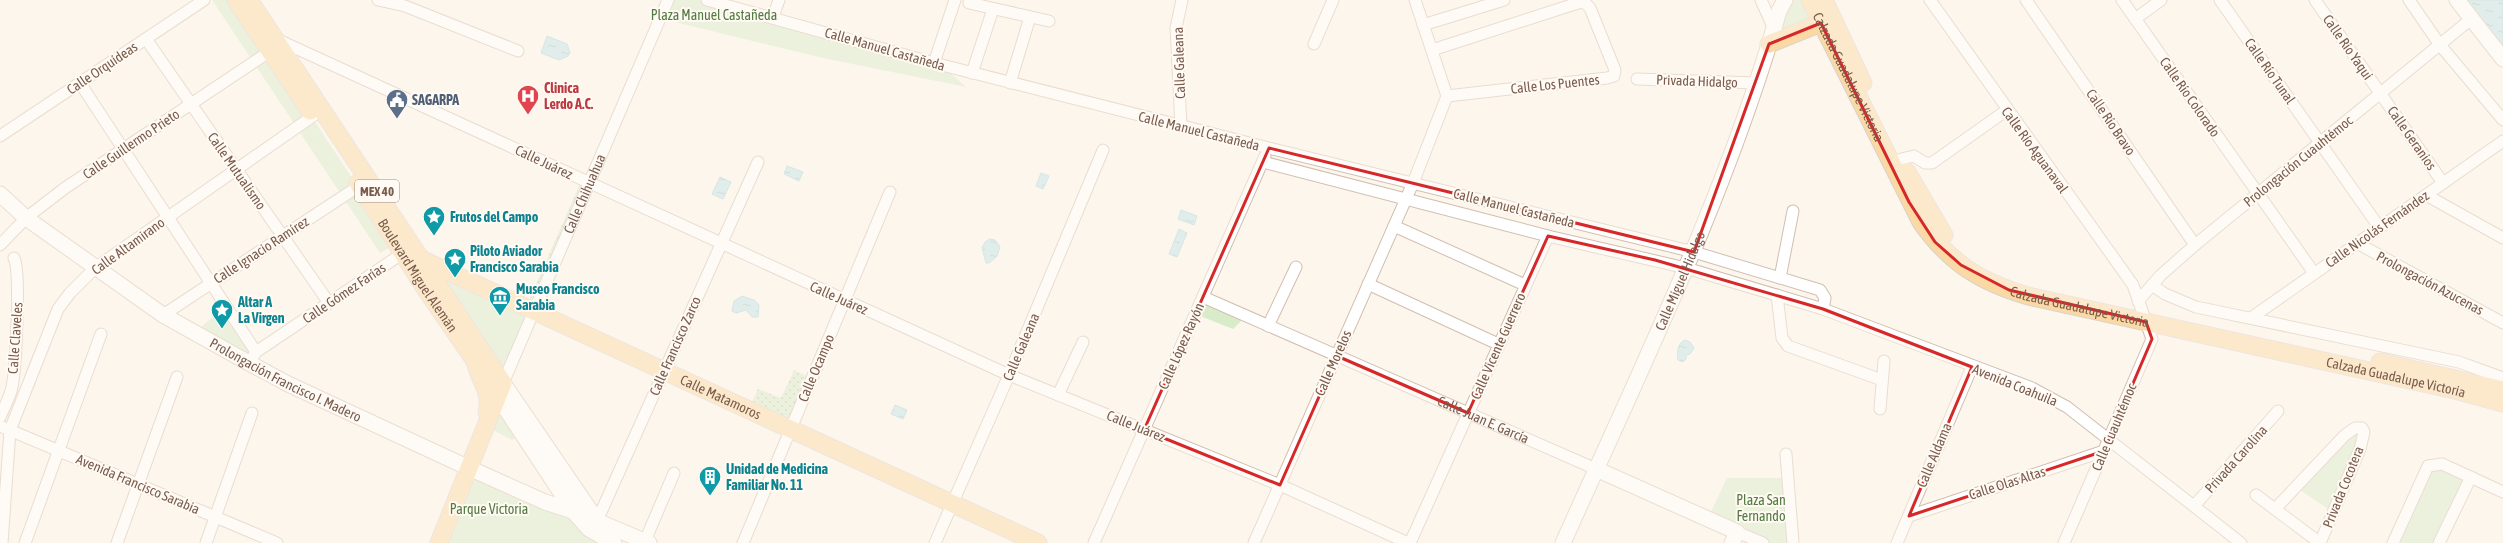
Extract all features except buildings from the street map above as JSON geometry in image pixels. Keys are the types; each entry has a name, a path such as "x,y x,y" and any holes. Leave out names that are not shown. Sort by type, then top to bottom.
{"main road":[{"name":"Boulevard Miguel Alemán","path":"236,0 272,46 423,260 573,511 592,524"},
{"name":"Boulevard Miguel Alemán","path":"250,0 272,46 313,116 403,253 476,360 501,390 592,524"},
{"name":"Calzada Guadalupe Victoria","path":"1810,0 1909,202 1935,242 1946,254 1971,272 2009,290 2142,311 2503,403"},
{"name":"Calzada Guadalupe Victoria","path":"1824,0 1900,159 1941,232 1964,256 1975,263 2022,284 2503,390"},
{"path":"2457,0 2503,59"},
{"name":"Calle Miguel Hidalgo","path":"1563,543 1694,252 1756,83 1772,37 1781,4"},
{"path":"1772,37 1821,23"},
{"name":"Prolongación Francisco I. Madero","path":"0,194 26,218 162,315 253,357 288,384 545,502 573,511"},
{"name":"Calle Matamoros","path":"403,253 423,260 663,372 1038,543"},
{"path":"476,360 477,370 489,392 487,422"},
{"name":"Calle Chihuahua","path":"439,543 501,390"},
{"name":"Calle Juan E. García","path":"1596,469 1734,537"},
{"name":"MEX 40","path":"592,524 647,542"},
{"name":"MEX 40","path":"592,524 614,543"}],"street":[{"name":"Calle Orquídeas","path":"0,136 204,0"},
{"path":"378,0 404,3 518,51"},
{"name":"Calle Chihuahua","path":"501,390 536,312 668,0"},
{"name":"Calle Manuel Castañeda","path":"707,0 1010,83 1694,252"},
{"path":"773,18 779,0"},
{"path":"934,63 954,0"},
{"name":"Calle Galeana","path":"1181,126 1176,28 1182,0"},
{"path":"1314,44 1333,0"},
{"path":"1413,183 1447,96 1414,0"},
{"path":"1423,25 1504,0"},
{"path":"1761,0 1772,37"},
{"name":"Calle Río Aguanaval","path":"1930,0 2133,285 2142,311"},
{"name":"Calle Río Bravo","path":"2026,0 2195,245"},
{"name":"Calle Río Colorado","path":"2122,0 2314,273"},
{"path":"2135,19 2161,0"},
{"name":"Calle Río Tunal","path":"2220,0 2379,228"},
{"name":"Calle Río Yaqui","path":"2315,0 2380,94"},
{"path":"2409,0 2440,45 2503,120"},
{"name":"Calle Los Puentes","path":"1432,50 1581,2 1590,8 1615,70 1614,76 1607,78 1447,96"},
{"path":"969,3 1049,21"},
{"path":"972,73 993,9"},
{"path":"1010,83 1030,17"},
{"name":"Prolongación Cuauhtémoc","path":"2142,311 2152,285 2195,245 2471,19"},
{"name":"Calle Mutualismo","path":"146,39 329,303"},
{"name":"Calle Guillermo Prieto","path":"0,245 26,218 65,188 191,105 272,46"},
{"name":"Calle Juárez","path":"272,46 590,183 720,244 1009,375 1280,485 1409,543"},
{"name":"Privada Hidalgo","path":"1637,79 1756,83"},
{"path":"80,83 211,282 253,357"},
{"name":"Calle Geranios","path":"2380,94 2443,183"},
{"path":"1900,159 1911,156 1925,163 1932,163 2007,110"},
{"name":"Calle Altamirano","path":"5,428 58,309 70,293 95,268 313,116"},
{"name":"Calle Nicolás Fernández","path":"2251,318 2503,141"},
{"name":"Calle López Rayón","path":"1094,543 1269,148"},
{"name":"Calle Galeana","path":"935,543 1009,375 1103,150"},
{"name":"Calle Francisco Zarco","path":"592,524 758,162"},
{"name":"Calle Manuel Castañeda","path":"1263,162 1548,236 1686,268"},
{"name":"Calle Morelos","path":"1254,543 1413,183"},
{"name":"Calle Ignacio Ramírez","path":"162,315 359,186"},
{"name":"Calle Ocampo","path":"743,543 890,192"},
{"path":"2426,195 2503,238"},
{"path":"1780,278 1793,211"},
{"path":"1394,226 1525,285"},
{"name":"Calle Vicente Guerrero","path":"1409,543 1548,236"},
{"name":"Prolongación Azucenas","path":"2357,243 2503,322"},
{"path":"1694,252 1822,292 1825,298 1823,309"},
{"name":"Calle Gómez Farías","path":"253,357 403,253"},
{"name":"Calle Claveles","path":"0,417 11,390 18,294 17,265 14,258"},
{"path":"1268,326 1296,267"},
{"name":"Avenida Coahuila","path":"1686,268 1823,309 2056,400 2110,439 2194,506 2228,538 2241,543"},
{"path":"1368,284 1498,344"},
{"path":"2152,285 2165,294 2196,307 2459,362 2503,378"},
{"path":"1777,295 1782,338 1788,346 1882,380"},
{"name":"Calle Juan E. García","path":"1203,297 1596,469"},
{"name":"Calle Cuauhtémoc","path":"2064,543 2110,439 2152,338 2142,311"},
{"path":"25,543 101,334"},
{"path":"1058,395 1082,342"},
{"path":"1880,409 1884,362"},
{"name":"Calle Aldama","path":"1897,543 1972,367"},
{"path":"117,543 177,377"},
{"name":"Privada Carolina","path":"2194,506 2278,411"},
{"path":"206,543 252,413"},
{"path":"2,543 5,428"},
{"name":"Avenida Francisco Sarabia","path":"5,428 276,543"},
{"name":"Privada Cocotera","path":"2275,509 2345,435 2355,428 2363,430 2360,449 2320,543"},
{"name":"Calle Olas Altas","path":"1909,516 2104,451"},
{"path":"1786,454 1793,543"},
{"path":"2393,543 2428,466 2442,464 2503,492"},
{"path":"647,542 674,473"},
{"path":"2439,543 2471,477"},
{"path":"2256,495 2320,543"},
{"name":"Calle Juan E. García","path":"1734,537 1763,543"}],"highlighted area":[{"path":"1821,23 1909,202 1935,242 1961,265 2009,290 2146,322 2152,339 2104,451 1909,516 1972,367 1823,309 1655,260 1548,236 1468,413 1337,356 1280,485 1144,430 1269,148 1694,252 1769,44"}],"green space":[{"path":"212,0 234,0 396,244 380,253"},
{"name":"Plaza Manuel Castañeda","path":"666,0 716,0 938,62 966,87 823,58 658,18"},
{"path":"1787,0 1807,0 1819,22 1771,42"},
{"path":"581,181 589,183 538,301 530,298"},
{"path":"423,260 533,312 504,381"},
{"path":"1203,297 1246,316 1233,329 1195,314"},
{"path":"229,303 260,347 249,364 193,334"},
{"path":"794,370 811,378 789,429 748,410 758,389 781,398"},
{"path":"500,398 524,433 512,440 487,427"},
{"path":"2357,431 2362,434 2331,511 2297,488"},
{"name":"Parque Victoria","path":"471,464 621,543 438,543"},
{"path":"2433,466 2467,479 2435,543 2395,543"},
{"name":"Plaza San Fernando","path":"1727,478 1789,478 1794,543 1764,543 1708,518"}],"water":[{"path":"2465,0 2503,0 2503,48"},
{"path":"547,36 567,44 570,52 568,56 559,60 541,53"},
{"path":"787,166 803,172 799,181 784,174"},
{"path":"1041,173 1049,176 1043,189 1036,186"},
{"path":"720,177 731,182 723,199 712,194"},
{"path":"1181,210 1197,216 1194,225 1178,219"},
{"path":"1179,229 1187,233 1177,257 1169,254"},
{"path":"990,239 995,240 1000,247 997,256 989,263 986,263 982,248 985,242"},
{"path":"742,296 754,300 759,305 758,317 752,317 746,310 736,313 732,311 734,301"},
{"path":"1685,340 1690,342 1694,348 1690,354 1686,355 1686,359 1683,362 1678,360 1678,351 1680,343"},
{"path":"895,405 907,410 903,419 891,414"}],"place":[{"name":"Clinica Lerdo A.C.","path":"528,116"},
{"name":"SAGARPA","path":"397,120"},
{"name":"Frutos del Campo","path":"434,236"},
{"name":"Piloto Aviador Francisco Sarabia","path":"455,278"},
{"name":"Museo Francisco Sarabia","path":"500,316"},
{"name":"Altar A La Virgen","path":"222,330"},
{"name":"Unidad de Medicina Familiar No. 11","path":"710,496"}]}
